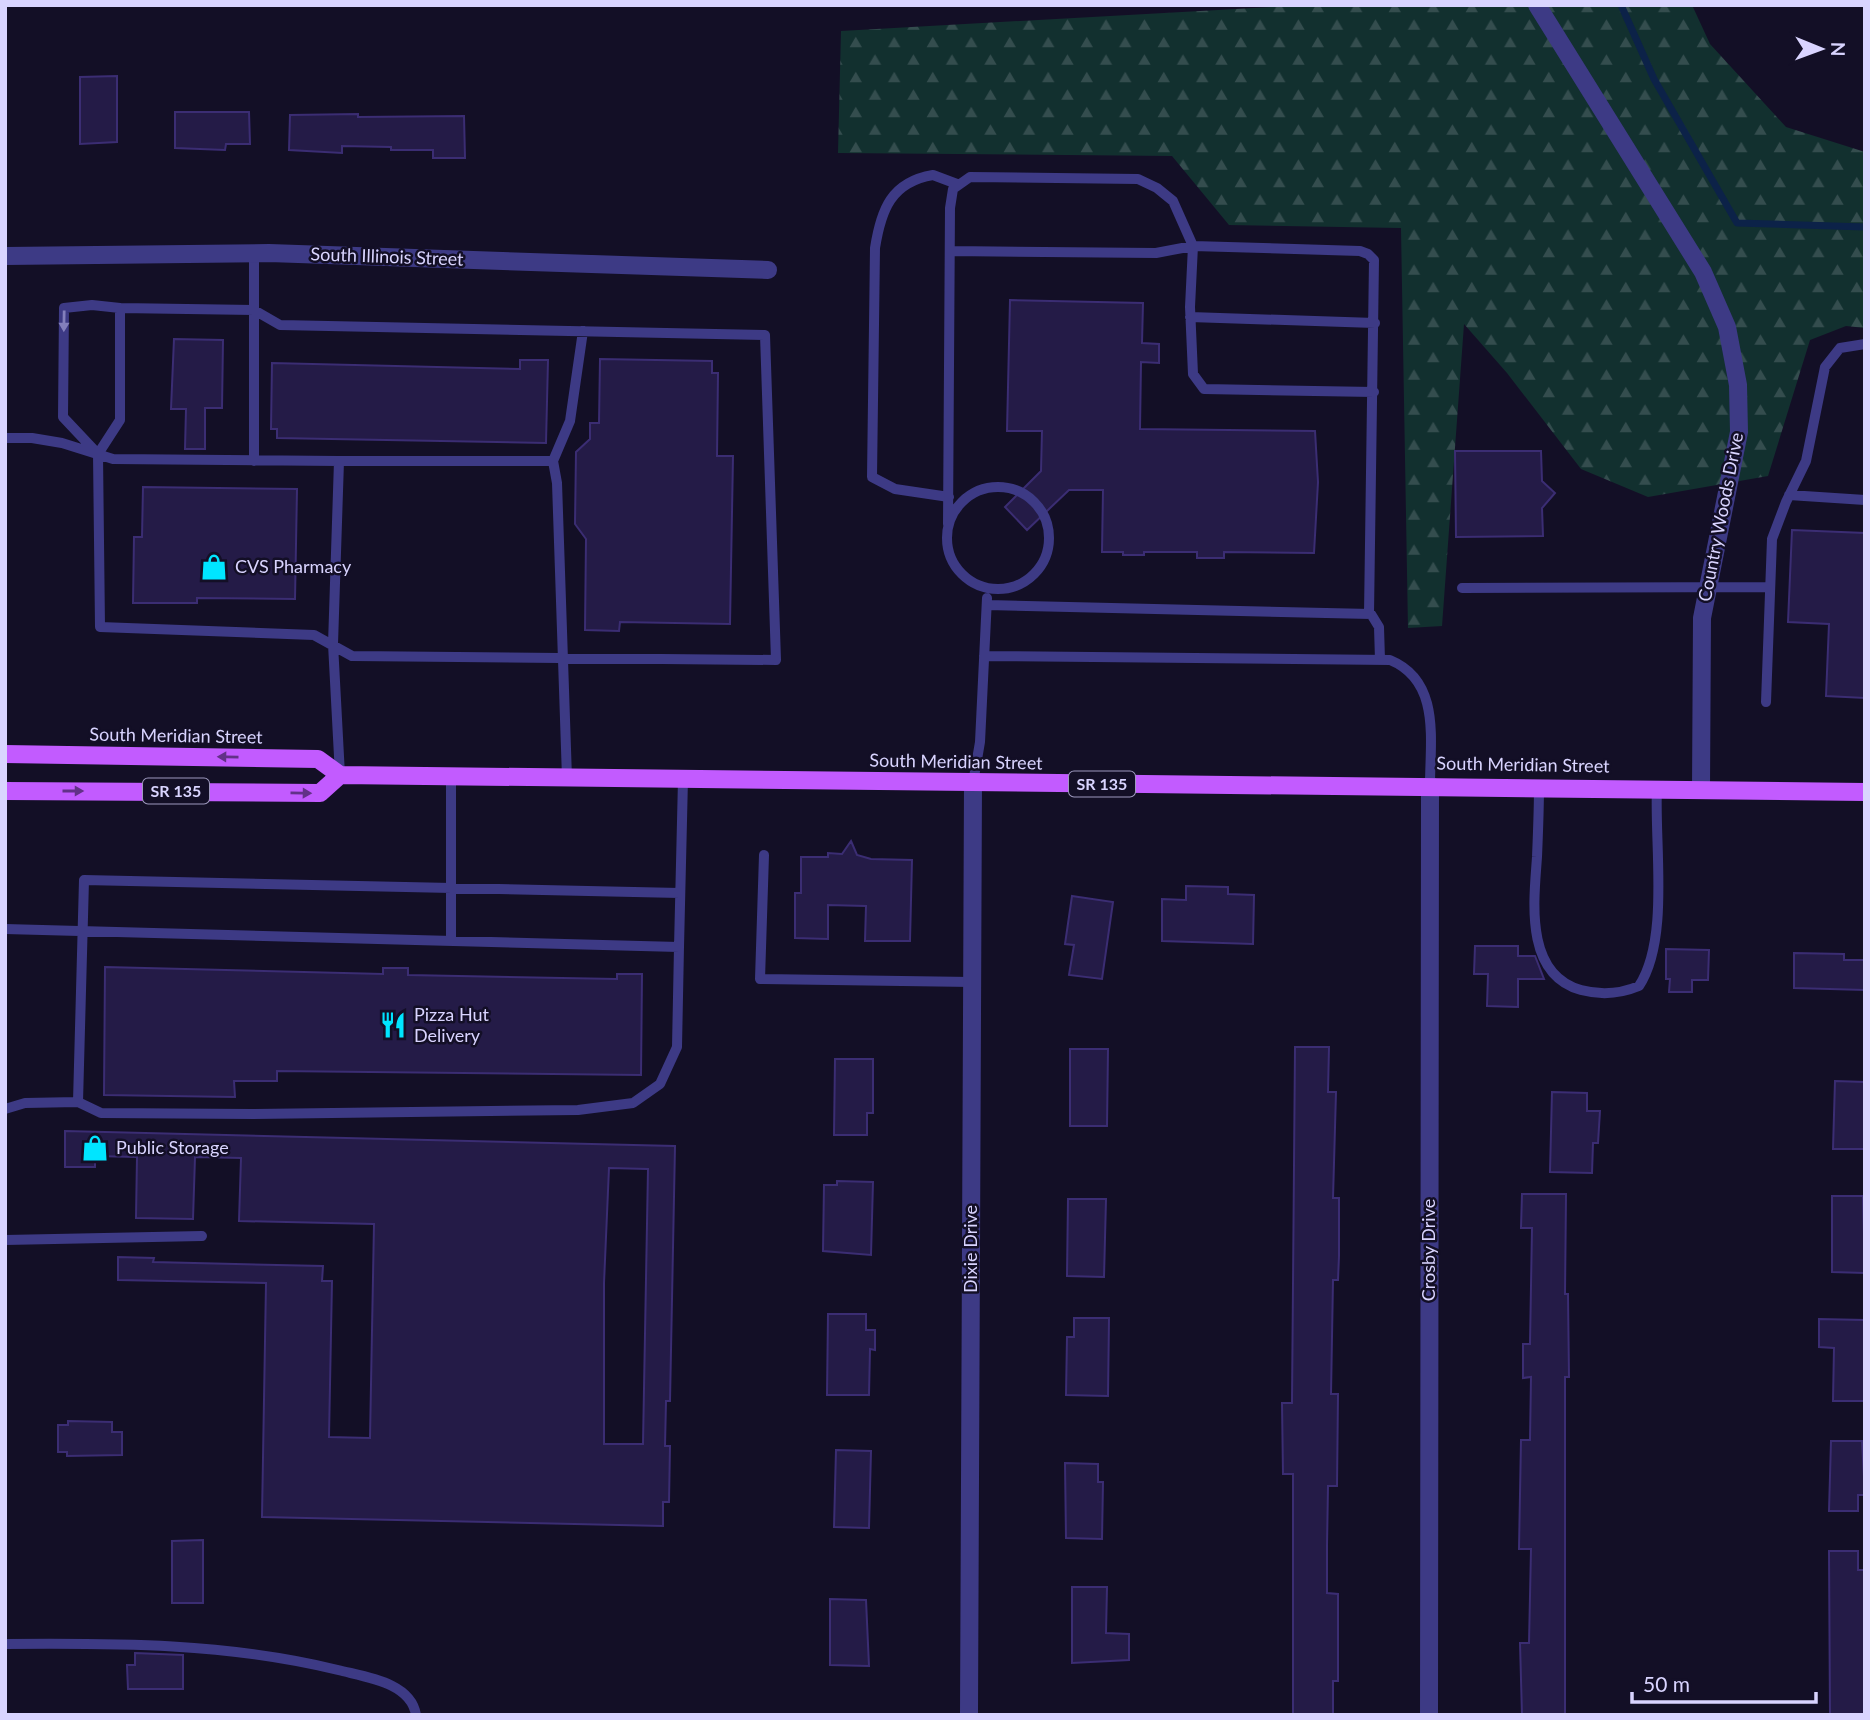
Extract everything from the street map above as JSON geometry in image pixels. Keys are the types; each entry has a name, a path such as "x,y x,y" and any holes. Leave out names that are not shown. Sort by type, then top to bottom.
{"main road":[{"name":"South Meridian Street","path":"5,754 318,759 340,775 973,783 1539,786 1865,792"},
{"name":"SR 135","path":"5,791 320,793 340,775"}],"street":[{"name":"Country Woods Drive","path":"1537,5 1703,272 1727,327 1738,385 1739,432 1702,618 1702,788"},
{"name":"South Illinois Street","path":"5,256 254,253 768,270"},
{"name":"Dixie Drive","path":"969,1715 973,783"},
{"name":"Crosby Drive","path":"1429,1715 1430,785"}],"lane":[{"path":"948,497 895,489 872,477 875,248 881,213 898,188 933,175 957,184"},
{"path":"948,524 956,508 967,496 982,488 999,486 1016,489 1031,498 1042,510 1048,526 1049,543 1040,567 1021,584 1005,589 988,588 972,582 955,564 947,540 950,196 957,184 970,177 1138,179 1157,188 1173,201 1193,246 1193,374 1204,390 1374,393"},
{"path":"950,250 1156,253 1193,246 1368,254 1376,267 1369,614"},
{"path":"254,253 254,460"},
{"path":"98,454 63,417 64,308 92,306 120,309 254,310 280,324 765,335 776,660 352,656 314,635 100,627 98,454 120,420 120,309"},
{"path":"1191,317 1375,323"},
{"path":"567,778 557,484 553,461 570,421 583,331"},
{"path":"1766,702 1772,539 1806,461 1825,367 1840,348 1865,344"},
{"path":"5,438 32,438 62,443 113,459 553,461"},
{"path":"339,461 333,644 340,775"},
{"path":"1789,495 1865,500"},
{"path":"1462,588 1769,587"},
{"path":"973,783 980,742 988,588"},
{"path":"987,605 1369,614 1376,619 1379,627 1380,660"},
{"path":"984,656 1390,660 1407,669 1428,699 1430,785"},
{"path":"451,776 451,941"},
{"path":"5,1109 25,1103 78,1102 101,1113 239,1114 578,1110 633,1103 660,1084 677,1047 683,779"},
{"path":"1539,786 1533,906 1535,935 1561,980 1571,987 1596,993 1622,991 1639,986 1652,956 1658,899 1657,788"},
{"path":"764,855 760,979 972,982"},
{"path":"78,1102 84,880 680,893"},
{"path":"5,929 679,947"},
{"path":"5,1240 202,1236"},
{"path":"5,1644 138,1643 269,1654 361,1676 402,1690 415,1708 416,1715"}],"green space":[{"path":"1306,5 1692,5 1710,44 1786,127 1865,152 1865,328 1846,326 1810,340 1768,476 1648,497 1581,469 1507,373 1464,324 1442,626 1408,628 1401,228 1229,225 1172,156 838,153 841,31"}],"building":[{"path":"117,76 117,142 80,144 80,77"},
{"path":"175,112 249,112 250,144 226,144 225,150 175,148"},
{"path":"358,114 358,117 464,116 465,158 433,158 433,150 391,150 391,147 342,146 342,153 289,150 290,115"},
{"path":"1010,300 1143,303 1142,343 1159,344 1159,363 1141,362 1140,429 1315,431 1318,482 1314,553 1224,552 1224,558 1197,558 1197,552 1144,552 1144,555 1123,555 1123,552 1102,552 1103,490 1069,490 1027,530 1005,507 1041,471 1042,431 1007,431"},
{"path":"174,339 223,340 222,408 205,408 205,449 185,449 186,409 171,409"},
{"path":"600,359 712,361 712,373 718,373 717,456 733,456 730,624 620,622 619,631 585,630 586,539 575,524 576,452 590,439 590,423 599,423"},
{"path":"520,360 548,360 546,443 277,438 277,429 271,429 272,363 520,369"},
{"path":"1455,451 1541,451 1542,481 1555,493 1542,508 1543,536 1456,537"},
{"name":"CVS Pharmacy","path":"143,487 297,489 295,599 197,598 197,603 133,603 134,537 142,537"},
{"path":"1792,530 1865,533 1865,698 1826,696 1829,624 1788,622"},
{"path":"851,841 857,855 871,859 912,860 910,941 865,941 866,906 828,905 828,939 795,938 795,893 801,893 801,857 842,854"},
{"path":"1186,886 1228,887 1228,894 1254,895 1253,944 1162,941 1162,899 1186,900"},
{"path":"1072,896 1113,902 1102,979 1069,975 1074,945 1065,944"},
{"path":"1475,946 1518,946 1518,956 1535,956 1544,979 1518,979 1518,1007 1487,1006 1488,974 1474,974"},
{"path":"1666,949 1709,950 1708,980 1692,980 1692,992 1669,992"},
{"path":"1794,953 1844,954 1844,960 1865,960 1865,990 1794,988"},
{"path":"105,967 383,974 383,968 408,968 408,975 617,979 617,974 642,974 641,1075 277,1071 277,1081 234,1081 235,1097 104,1095"},
{"path":"1295,1047 1329,1047 1328,1092 1336,1092 1333,1198 1339,1198 1339,1256 1338,1280 1333,1280 1331,1394 1338,1394 1337,1486 1328,1486 1327,1546 1327,1593 1338,1594 1338,1681 1333,1681 1333,1715 1293,1715 1293,1474 1283,1474 1282,1403 1292,1403"},
{"path":"1070,1049 1108,1049 1107,1126 1070,1126"},
{"path":"835,1059 873,1059 873,1113 867,1113 867,1135 834,1135"},
{"path":"1835,1081 1865,1082 1865,1149 1833,1149"},
{"path":"1552,1092 1587,1093 1587,1111 1600,1111 1598,1143 1593,1143 1592,1173 1550,1172"},
{"path":"65,1131 675,1146 670,1401 666,1401 665,1446 670,1446 669,1502 663,1502 663,1526 262,1517 266,1283 118,1280 118,1257 154,1258 153,1262 323,1266 322,1281 332,1281 329,1437 370,1438 374,1224 239,1221 241,1158 195,1157 193,1219 136,1218 137,1157 95,1156 95,1167 65,1167","holes":["609,1168 648,1169 643,1444 604,1444 604,1283"]},
{"path":"837,1181 873,1182 871,1255 823,1251 824,1185 837,1185"},
{"path":"1522,1194 1566,1194 1565,1294 1568,1294 1569,1377 1565,1377 1565,1715 1522,1715 1520,1643 1529,1643 1531,1549 1519,1549 1521,1440 1530,1440 1531,1377 1523,1378 1523,1344 1530,1344 1532,1228 1521,1228"},
{"path":"1832,1196 1863,1196 1865,1273 1832,1272"},
{"path":"1068,1199 1106,1199 1104,1277 1067,1276"},
{"path":"828,1314 866,1314 866,1330 875,1330 875,1350 870,1349 869,1395 827,1395"},
{"path":"1074,1318 1109,1318 1108,1396 1066,1395 1067,1337 1074,1337"},
{"path":"1819,1319 1865,1320 1864,1401 1833,1401 1834,1348 1819,1347"},
{"path":"68,1421 112,1422 112,1432 122,1432 122,1455 67,1456 67,1452 58,1452 58,1425 68,1425"},
{"path":"1831,1441 1862,1441 1865,1495 1858,1495 1858,1511 1829,1511"},
{"path":"836,1450 871,1451 869,1528 834,1527"},
{"path":"1065,1463 1098,1464 1098,1482 1103,1482 1102,1539 1066,1538"},
{"path":"203,1540 203,1603 172,1603 172,1541"},
{"path":"1829,1551 1858,1551 1858,1570 1865,1570 1864,1715 1830,1715"},
{"path":"1072,1587 1107,1587 1106,1633 1129,1634 1129,1660 1072,1663"},
{"path":"830,1599 866,1600 869,1666 830,1665"},
{"path":"135,1653 183,1655 183,1689 128,1689 127,1665 135,1665"}],"waterway":[{"path":"1621,5 1654,79 1737,223 1865,227"}],"place":[{"name":"CVS Pharmacy","path":"214,567"},
{"name":"Pizza Hut Delivery","path":"393,1025"},
{"name":"Public Storage","path":"95,1148"}]}
